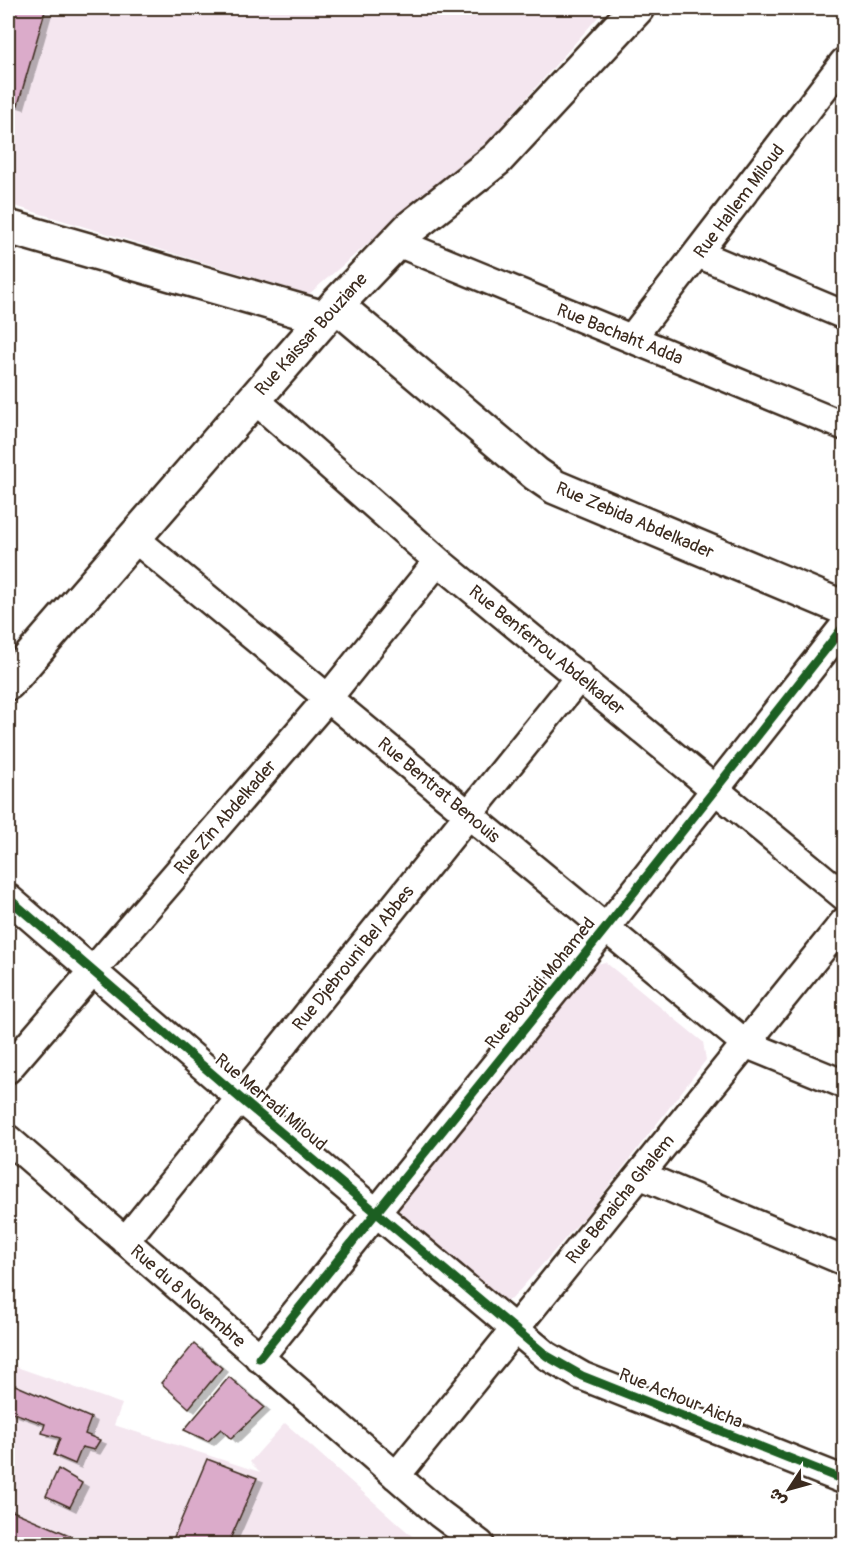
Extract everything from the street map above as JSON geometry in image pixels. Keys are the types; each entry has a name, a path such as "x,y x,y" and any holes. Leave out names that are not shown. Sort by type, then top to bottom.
{"street":[{"name":"Rue Kaissar Bouziane","path":"8,684 330,312 396,242 497,159 637,8"},
{"name":"Rue Hallem Miloud","path":"632,338 699,254 844,62"},
{"path":"8,227 330,312"},
{"name":"Rue Bachaht Adda","path":"396,242 844,426"},
{"path":"699,254 844,315"},
{"name":"Rue Zebida Abdelkader","path":"330,312 555,487 844,608"},
{"name":"Rue Benferrou Abdelkader","path":"253,399 438,561 844,896"},
{"name":"Rue Bentrat Benouis","path":"133,537 746,1044 844,1084"},
{"name":"Rue Zin Abdelkader","path":"8,1069 328,698 438,561"},
{"name":"Rue Bouzidi Mohamed","path":"259,1358 605,929 844,626"},
{"name":"Rue Djebrouni Bel Abbes","path":"124,1241 580,676"},
{"name":"Rue Merradi Miloud","path":"8,898 514,1330"},
{"name":"Rue Benaicha Ghalem","path":"396,1476 844,922"},
{"name":"Rue du 8 Novembre","path":"8,1139 470,1542"},
{"path":"640,1175 844,1261"},
{"name":"Rue Achour Aicha","path":"514,1330 547,1356 582,1376 844,1480"}],"shaded area":[{"path":"8,8 606,8 489,140 309,294 8,204"},
{"path":"605,962 703,1042 706,1060 591,1209 512,1299 497,1302 401,1223 399,1203 593,965"},
{"path":"8,1364 122,1404 114,1425 260,1472 250,1462 285,1423 421,1544 8,1544"}],"building":[{"path":"8,8 46,8 18,105 8,102"},
{"path":"194,1344 222,1368 189,1408 161,1383"},
{"path":"229,1377 264,1407 231,1439 221,1429 208,1441 184,1430"},
{"path":"15,1385 91,1418 85,1434 100,1440 94,1450 82,1447 75,1464 54,1455 60,1438 42,1433 45,1424 8,1411 8,1398"},
{"path":"207,1459 257,1478 228,1544 171,1544"},
{"path":"58,1469 82,1483 70,1507 46,1496"},
{"path":"8,1509 81,1540 79,1544 8,1544"}],"cycle path":[{"path":"259,1358 605,929 844,626"},
{"path":"8,898 240,1098 547,1356 582,1376 844,1480"}]}
